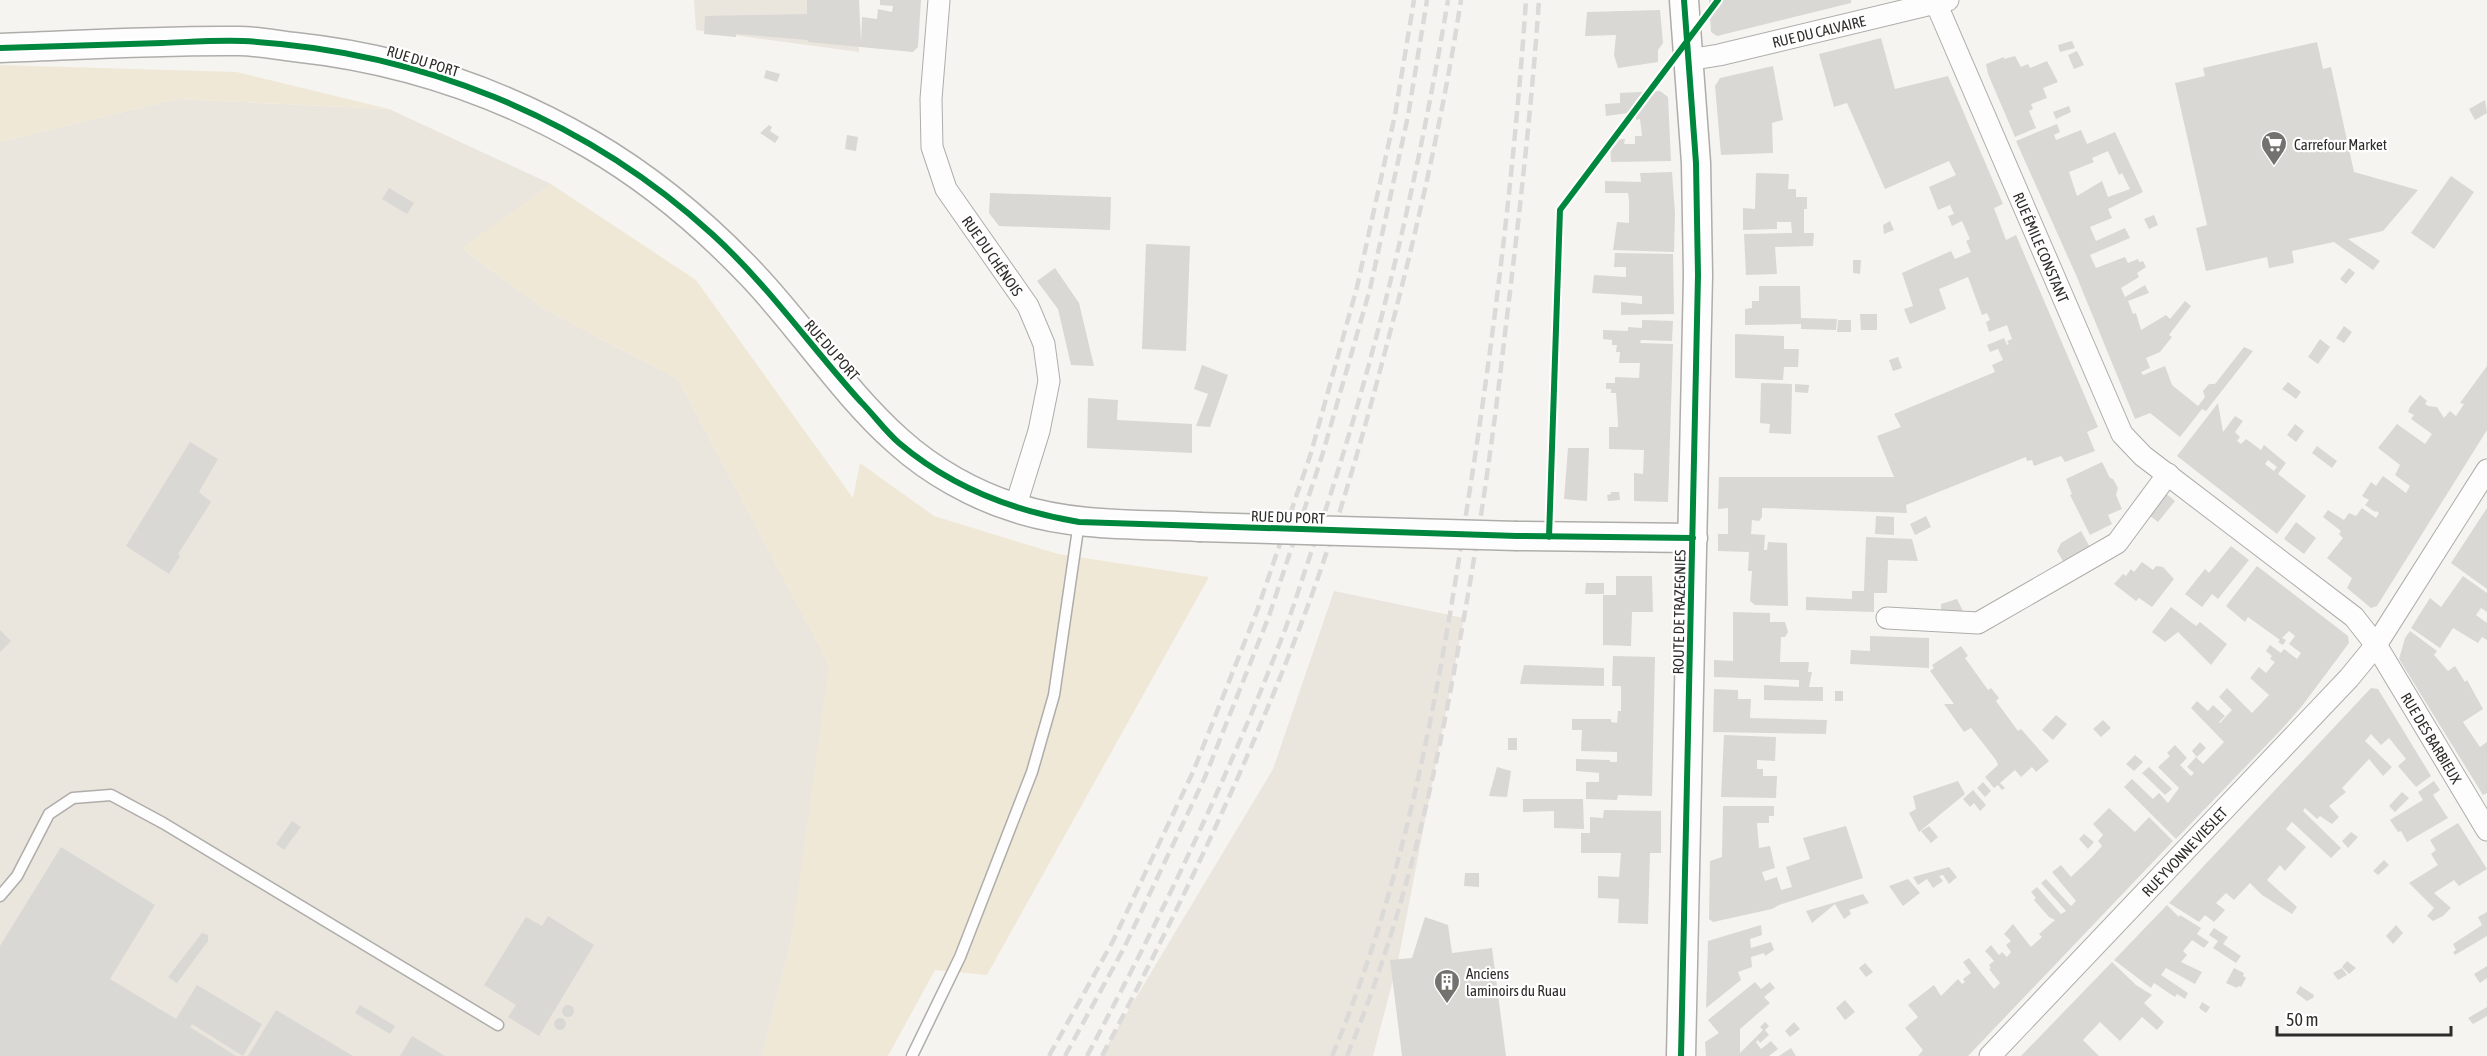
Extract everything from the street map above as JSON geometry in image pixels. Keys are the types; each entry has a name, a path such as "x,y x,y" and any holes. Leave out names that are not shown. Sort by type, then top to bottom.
{"main road":[{"name":"ROUTE DE TRAZEGNIES","path":"1681,1056 1698,260 1696,163 1684,0"},
{"name":"RUE DU PORT","path":"0,48 242,41 265,43 335,51 382,60 435,75 514,104 591,144 653,186 712,234 756,279 897,441 958,483 1015,508 1079,522 1517,536 1693,538"}],"street":[{"name":"RUE DU CHÊNOIS","path":"939,0 931,99 932,147 946,189 1028,306 1044,344 1049,381 1040,431 1015,508"},
{"name":"RUE DU CALVAIRE","path":"1688,60 1719,55 1942,1"},
{"name":"RUE ÉMILE CONSTANT","path":"1942,1 2122,434 2143,456 2354,616 2376,645"},
{"name":"RUE YVONNE VIESLET","path":"1990,1056 2349,678 2376,645 2487,470"},
{"path":"1887,618 1978,623 2117,543 2168,474"},
{"name":"RUE DES BARBIEUX","path":"2376,645 2487,830"}],"lane":[{"path":"912,1056 960,957 1032,772 1054,695 1079,522"},
{"path":"0,896 17,876 49,814 73,798 111,795 162,823 498,1025"}],"shaded area":[{"path":"694,0 857,0 859,52 696,30"},
{"path":"0,65 237,72 389,109 177,99 0,142"},
{"path":"177,99 389,109 551,184 463,249 544,309 678,379 833,672 791,942 762,1056 0,1056 0,142"},
{"path":"551,184 696,280 853,498 860,463 934,516 1058,554 1209,577 987,975 935,970 888,1056 762,1056 791,942 829,665 678,379 544,309 462,248"},
{"path":"1334,591 1464,618 1398,961 1373,1056 1101,1056 1273,769"}],"building":[{"path":"807,0 859,0 861,42 862,17 877,19 878,9 892,12 893,6 880,5 880,0 921,0 918,47 913,52 808,42 808,40 736,34 736,37 704,34 705,16 807,14"},
{"path":"1709,0 1851,0 1851,3 1717,36 1711,32"},
{"path":"1660,10 1663,43 1658,50 1658,62 1618,68 1614,55 1616,35 1585,36 1587,12"},
{"path":"1881,38 1895,89 1948,76 2003,204 1994,208 2006,240 2016,235 2098,427 2087,432 2095,451 2065,462 2061,456 2034,466 2032,460 2027,461 2026,457 1906,505 1907,513 1762,508 1762,517 1759,521 1752,520 1751,534 1765,535 1764,550 1767,550 1768,542 1787,543 1788,606 1755,605 1750,601 1752,571 1748,571 1749,552 1718,551 1718,534 1728,534 1728,508 1718,509 1719,477 1894,477 1877,436 1901,427 1894,414 1995,372 1992,365 2003,360 1998,349 1990,352 1987,345 2004,338 2007,345 2009,344 2007,341 2012,339 2007,325 1989,332 1986,322 1990,320 1987,313 1982,315 1968,277 1939,289 1946,309 1910,324 1904,309 1913,306 1902,273 1951,251 1955,259 1971,252 1966,241 1970,239 1962,221 1952,226 1948,216 1954,214 1950,205 1938,210 1929,187 1956,175 1949,161 1885,189 1847,103 1834,107 1819,54"},
{"path":"2072,41 2075,48 2060,52 2058,45"},
{"name":"Carrefour Market","path":"2317,42 2323,69 2331,67 2354,172 2418,190 2383,231 2348,239 2380,261 2373,270 2334,242 2292,251 2294,263 2269,268 2267,257 2206,271 2196,228 2207,225 2175,83 2205,76 2203,68"},
{"path":"2077,51 2084,65 2074,69 2068,55"},
{"path":"2015,56 2021,67 2028,64 2030,68 2047,61 2058,82 2043,88 2047,98 2031,104 2033,109 2029,111 2036,128 2015,137 1988,74 1986,64 2004,57 2004,59"},
{"path":"1773,66 1783,120 1772,123 1773,153 1721,155 1715,86 1720,78"},
{"path":"766,70 780,74 777,82 764,78"},
{"path":"1660,91 1668,97 1671,161 1611,162 1610,140 1625,139 1624,144 1635,144 1635,136 1642,136 1640,119 1636,120 1636,112 1606,116 1605,104 1620,103 1620,93"},
{"path":"2485,100 2487,113 2475,120 2469,109"},
{"path":"2069,106 2071,112 2056,119 2053,112"},
{"path":"2057,124 2060,132 2054,135 2056,140 2081,130 2087,144 2115,132 2143,192 2108,209 2112,218 2090,227 2096,241 2125,228 2130,238 2090,255 2096,268 2125,257 2128,263 2138,259 2139,262 2143,261 2146,267 2137,273 2139,277 2121,288 2125,297 2145,285 2149,293 2128,301 2133,314 2136,313 2141,330 2166,315 2170,319 2185,301 2191,306 2169,335 2172,337 2160,352 2146,358 2150,368 2141,372 2143,375 2165,366 2172,385 2198,406 2205,397 2203,391 2209,384 2215,384 2244,347 2253,351 2206,411 2202,409 2180,437 2150,413 2135,419 2076,275 2016,141","holes":["2108,151 2119,175 2122,173 2130,189 2108,197 2102,181 2077,196 2069,172 2094,162 2092,158"]},
{"path":"769,125 772,127 770,131 779,137 775,143 760,133"},
{"path":"847,135 858,137 856,151 845,149"},
{"path":"1672,172 1675,213 1674,252 1613,250 1617,222 1629,223 1629,200 1628,193 1605,193 1605,181 1641,182 1640,173"},
{"path":"1756,173 1789,174 1788,189 1796,189 1796,197 1807,197 1807,209 1804,209 1804,233 1814,233 1813,246 1775,247 1777,274 1746,275 1744,234 1792,233 1791,222 1777,222 1777,229 1743,230 1743,208 1755,209"},
{"path":"2451,176 2474,192 2434,249 2411,233"},
{"path":"389,188 414,203 407,214 382,199"},
{"path":"990,193 1111,197 1110,230 999,226 989,213"},
{"path":"2154,215 2158,225 2149,229 2144,219"},
{"path":"1890,221 1894,230 1884,234 1883,225"},
{"path":"1146,244 1190,246 1186,351 1142,349"},
{"path":"1615,253 1673,254 1674,314 1621,315 1621,302 1642,304 1642,296 1592,293 1594,275 1626,277 1626,267 1614,267"},
{"path":"1853,260 1861,260 1860,274 1853,273"},
{"path":"1055,268 1079,303 1094,366 1071,365 1058,309 1037,281"},
{"path":"2349,268 2355,273 2346,284 2340,279"},
{"path":"1759,286 1800,286 1801,318 1837,319 1836,330 1801,329 1801,324 1745,325 1745,309 1752,308 1752,301 1759,301"},
{"path":"1860,314 1877,314 1877,330 1861,330"},
{"path":"1642,320 1673,321 1672,341 1641,340 1640,343 1673,344 1668,502 1634,501 1634,473 1643,474 1644,450 1609,449 1609,427 1618,427 1618,423 1616,393 1611,393 1611,389 1606,389 1606,383 1615,383 1615,377 1639,378 1640,363 1619,363 1620,352 1616,352 1617,345 1612,345 1612,340 1603,339 1603,330 1628,331 1628,327 1642,328"},
{"path":"1838,320 1851,320 1851,332 1837,332"},
{"path":"2344,326 2352,332 2344,343 2336,338"},
{"path":"1735,334 1784,336 1784,349 1799,349 1798,367 1784,367 1783,380 1735,378"},
{"path":"2320,339 2330,347 2318,364 2308,357"},
{"path":"1898,357 1902,368 1893,371 1889,360"},
{"path":"1202,365 1228,375 1210,427 1196,426 1208,394 1194,389"},
{"path":"2487,366 2487,430 2377,606 2371,608 2347,588 2352,578 2327,558 2343,538 2339,534 2341,531 2323,517 2328,510 2344,520 2349,513 2356,516 2362,508 2376,518 2379,513 2365,505 2369,500 2362,496 2371,482 2376,486 2383,476 2406,493 2410,486 2395,475 2400,465 2378,448 2397,424 2425,444 2432,434 2411,419 2414,415 2408,412 2410,407 2420,395 2427,401 2425,404 2437,407 2444,418 2450,411 2456,416 2464,404 2460,403"},
{"path":"2288,382 2301,392 2296,399 2282,389"},
{"path":"1761,383 1792,384 1791,434 1769,433 1770,424 1760,423"},
{"path":"1795,384 1809,385 1808,393 1795,392"},
{"path":"1088,398 1118,400 1117,420 1192,424 1192,453 1087,448"},
{"path":"2218,403 2223,432 2235,416 2243,421 2235,432 2240,437 2237,441 2241,444 2246,439 2261,450 2264,445 2286,463 2278,474 2306,496 2277,534 2177,456","holes":["2268,460 2277,467 2274,471 2265,464"]},
{"path":"2295,424 2304,431 2296,442 2287,435"},
{"path":"190,442 218,459 199,492 211,502 178,554 180,556 169,574 126,546"},
{"path":"2317,446 2337,461 2332,468 2312,453"},
{"path":"1568,448 1589,448 1587,501 1564,499"},
{"path":"2102,462 2118,488 2116,495 2122,509 2108,515 2112,524 2090,535 2070,495 2072,494 2066,479"},
{"path":"2163,491 2175,501 2158,522 2146,513"},
{"path":"1611,492 1619,492 1620,500 1608,501 1607,495"},
{"path":"2487,508 2487,589 2451,563"},
{"path":"1876,516 1894,517 1894,535 1875,534"},
{"path":"1926,516 1931,527 1915,535 1910,524"},
{"path":"2296,522 2316,538 2304,554 2284,539"},
{"path":"2081,531 2092,551 2066,566 2057,551 2061,543"},
{"path":"1866,537 1912,539 1918,561 1888,560 1887,593 1874,593 1874,612 1806,610 1806,597 1852,599 1852,591 1864,591"},
{"path":"2231,546 2249,560 2218,599 2212,594 2202,607 2185,594 2205,569 2209,573"},
{"path":"2142,562 2153,570 2156,566 2163,567 2174,579 2152,607 2139,598 2136,601 2114,584 2123,574 2126,576 2131,569 2134,572"},
{"path":"2257,566 2348,636 2349,643 2302,706 2280,731 2176,839 2124,787 2132,779 2153,799 2159,793 2168,803 2179,788 2158,767 2170,756 2167,753 2175,745 2187,758 2180,765 2191,776 2194,773 2187,767 2196,757 2203,764 2224,742 2191,708 2197,701 2208,711 2213,705 2225,716 2220,723 2232,710 2219,697 2227,688 2252,713 2269,695 2250,678 2259,667 2266,673 2275,662 2270,659 2272,656 2266,651 2270,645 2281,653 2284,649 2297,659 2301,653 2289,644 2295,636 2289,631 2282,638 2286,640 2283,645 2278,642 2280,640 2248,617 2245,622 2226,606"},
{"path":"1616,576 1652,576 1653,612 1632,612 1631,646 1603,645 1603,595 1616,595"},
{"path":"2463,576 2487,593 2487,612 2481,608 2476,615 2487,623 2487,640 2482,637 2478,643 2453,628 2440,648 2411,628 2430,598 2441,607"},
{"path":"1586,583 1604,583 1604,594 1585,594"},
{"path":"1957,599 1964,613 1941,620 1941,604"},
{"path":"2171,607 2196,626 2200,622 2227,644 2211,665 2178,632 2165,642 2152,632"},
{"path":"1733,612 1770,613 1770,622 1785,622 1788,632 1785,637 1781,637 1780,662 1809,662 1808,672 1812,672 1809,687 1823,687 1823,701 1764,700 1764,685 1799,687 1799,680 1714,677 1714,660 1733,661"},
{"path":"0,630 11,641 0,652"},
{"path":"2410,631 2437,651 2434,655 2448,671 2455,666 2465,682 2467,680 2483,709 2463,722 2480,747 2487,742 2487,793 2483,795 2399,659 2405,638"},
{"path":"1870,636 1929,638 1929,668 1850,664 1851,650 1870,651"},
{"path":"1961,646 1968,656 1965,658 1988,690 1991,688 1999,698 1996,701 2018,731 2021,729 2049,761 2036,772 2032,767 2021,777 2015,770 2000,783 2005,788 2002,790 1998,785 1994,788 1985,777 1998,765 1996,760 1971,728 1964,732 1944,704 1954,704 1930,671 1934,668 1932,665"},
{"path":"1613,656 1655,657 1652,796 1618,795 1617,800 1586,799 1586,782 1599,782 1599,773 1576,771 1576,759 1617,762 1617,752 1581,751 1582,730 1572,730 1572,719 1611,719 1611,722 1617,723 1618,711 1621,711 1621,686 1612,686"},
{"path":"1524,665 1604,668 1604,686 1520,684"},
{"path":"2371,688 2378,689 2431,776 2416,787 2398,766 2406,759 2389,738 2381,745 2371,734 2365,741 2392,767 2383,776 2369,759 2342,788 2346,792 2329,806 2339,817 2332,824 2320,816 2317,819 2305,808 2303,811 2341,848 2331,858 2292,822 2286,829 2306,847 2285,871 2280,865 2267,880 2297,907 2292,914 2262,895 2250,883 2234,900 2226,893 2216,903 2225,910 2214,922 2205,915 2199,922 2169,903"},
{"path":"1714,689 1738,690 1738,699 1751,699 1750,718 1827,720 1826,734 1713,732"},
{"path":"1835,691 1843,691 1843,701 1835,701"},
{"path":"2056,715 2067,724 2053,740 2042,730"},
{"path":"2103,720 2111,728 2101,737 2093,729"},
{"path":"1724,735 1776,737 1775,761 1757,760 1757,769 1763,769 1763,776 1777,776 1776,798 1721,797"},
{"path":"1508,738 1517,738 1517,750 1508,750"},
{"path":"2200,742 2206,748 2197,757 2192,751"},
{"path":"2135,755 2143,762 2134,771 2126,764"},
{"path":"1497,767 1511,771 1507,797 1489,796"},
{"path":"2149,767 2172,789 2165,795 2142,773"},
{"path":"1958,781 1965,794 1919,832 1909,813 1916,809 1913,796"},
{"path":"2434,781 2440,790 2433,795 2448,818 2407,842 2401,831 2398,832 2390,820 2423,800 2418,792"},
{"path":"1983,782 1991,791 1985,797 1977,788"},
{"path":"1973,790 1986,805 1980,811 1974,803 1970,807 1963,799"},
{"path":"2402,792 2409,798 2395,812 2389,806"},
{"path":"1523,799 1583,799 1584,829 1554,828 1554,811 1523,812"},
{"path":"1723,806 1774,806 1774,816 1769,816 1769,823 1757,823 1759,848 1770,846 1775,868 1762,872 1765,881 1777,877 1781,890 1792,887 1786,867 1810,859 1803,838 1846,826 1863,878 1772,909 1713,922 1709,919 1710,861 1722,857"},
{"path":"2109,808 2135,832 2149,817 2173,841 1968,1056 1918,1056 1923,1050 1905,1028 1918,1017 1908,1005 1934,985 1941,996 1958,979 1962,984 1965,982 1963,979 1971,973 1963,962 1969,958 1994,989 2000,983 1989,969 1991,968 1989,965 1994,961 1985,951 1991,945 1999,955 2002,952 2007,957 2011,952 2006,945 2011,941 2004,934 2013,924 2031,947 2042,937 2039,934 2055,920 2049,917 2034,900 2036,898 2031,892 2037,887 2061,914 2066,911 2041,883 2046,879 2071,906 2076,901 2052,872 2061,865 2071,877 2102,846 2098,841 2103,835 2093,824"},
{"path":"1604,810 1661,811 1661,853 1650,853 1648,924 1618,923 1619,899 1598,898 1598,876 1619,877 1621,853 1581,853 1581,833 1590,833 1590,817 1603,818"},
{"path":"292,821 301,827 284,850 276,844"},
{"path":"2458,823 2487,869 2459,886 2454,880 2434,893 2451,908 2443,916 2433,921 2427,916 2434,908 2409,883 2438,865 2431,854 2436,850 2430,840"},
{"path":"1929,826 1938,837 1931,843 1921,831"},
{"path":"2351,832 2358,837 2348,848 2342,841"},
{"path":"2084,834 2094,842 2088,849 2079,839"},
{"path":"61,847 155,905 110,979 176,1019 197,985 262,1024 243,1056 192,1024 190,1027 236,1056 0,1056 0,946"},
{"path":"2384,860 2389,865 2378,875 2373,871"},
{"path":"1949,867 1957,877 1949,884 1943,875 1939,876 1943,881 1933,888 1927,879 1918,885 1913,877"},
{"path":"1465,873 1479,873 1479,887 1464,886"},
{"path":"1908,879 1920,893 1903,906 1889,886"},
{"path":"1863,894 1869,903 1849,910 1851,914 1844,919 1835,904 1812,923 1806,911"},
{"path":"2167,905 2179,917 2180,915 2201,928 2197,934 2209,942 2204,948 2192,940 2183,951 2187,955 2181,962 2202,972 2195,984 2166,968 2161,975 2188,993 2185,999 2177,994 2175,997 2154,983 2151,988 2114,960"},
{"path":"2487,912 2487,936 2455,955 2453,952 2456,950 2453,944 2482,925 2478,917"},
{"path":"548,916 594,945 539,1036 508,1017 516,1005 484,985 526,917 542,926"},
{"name":"Anciens laminoirs du Ruau","path":"1425,917 1448,925 1452,953 1492,948 1506,1056 1402,1056 1390,960 1412,958"},
{"path":"1761,925 1762,935 1750,939 1751,948 1771,942 1774,950 1765,956 1764,953 1751,957 1752,967 1738,972 1741,980 1706,1008 1708,941"},
{"path":"2396,925 2403,933 2393,944 2386,936"},
{"path":"2214,928 2228,937 2223,944 2241,956 2236,963 2213,948 2218,941 2209,935"},
{"path":"202,933 208,935 208,941 177,983 168,977"},
{"path":"2347,961 2356,968 2349,974 2342,967"},
{"path":"2112,962 2136,985 2152,995 2144,1003 2164,1022 2157,1030 2142,1017 2120,1041 2100,1022 2083,1040 2099,1056 2021,1056"},
{"path":"1865,963 1873,972 1866,977 1859,968"},
{"path":"2487,966 2487,978 2480,983 2474,974"},
{"path":"2234,968 2244,973 2243,976 2246,978 2241,987 2237,988 2226,983"},
{"path":"2342,968 2347,975 2338,980 2333,973"},
{"path":"1755,982 1761,989 1770,982 1775,988 1764,997 1770,1003 1740,1029 1740,1053 1763,1030 1760,1027 1765,1022 1769,1026 1765,1030 1769,1035 1760,1043 1758,1040 1756,1042 1761,1049 1771,1041 1778,1049 1769,1056 1706,1056 1705,1042 1719,1033 1708,1020"},
{"path":"2300,986 2314,995 2313,998 2307,1001 2296,993"},
{"path":"1845,1000 1855,1012 1845,1020 1836,1008"},
{"path":"2202,1002 2210,1007 2206,1013 2199,1008"},
{"path":"360,1005 395,1026 390,1034 355,1013"},
{"path":"570,1005 574,1011 570,1017 566,1017 562,1009"},
{"path":"2487,1007 2487,1016 2473,1024 2468,1018"},
{"path":"276,1010 353,1056 248,1056"},
{"path":"562,1018 565,1019 565,1029 558,1030 555,1029 554,1022 555,1019"},
{"path":"1794,1022 1800,1029 1790,1037 1785,1031"},
{"path":"412,1036 445,1056 400,1056"},
{"path":"1791,1048 1796,1056 1779,1056"}],"railway":[{"path":"1049,1056 1113,941 1193,772 1257,611 1311,453 1357,287 1395,115 1414,0"},
{"path":"1065,1056 1124,948 1205,777 1269,616 1322,456 1370,289 1408,116 1427,0"},
{"path":"1087,1056 1168,898 1218,791 1294,604 1358,403 1393,271 1423,136 1448,0"},
{"path":"1102,1056 1156,952 1231,793 1298,632 1322,566 1364,431 1405,273 1436,137 1461,0"},
{"path":"1332,1056 1357,992 1398,862 1442,662 1493,330 1515,132 1526,0"},
{"path":"1347,1056 1366,1009 1412,864 1446,716 1482,508 1498,390 1523,175 1539,0"}],"cycle path":[{"path":"1681,1056 1698,275 1696,163 1684,0"},
{"path":"1549,537 1560,210 1718,0"},
{"path":"0,48 223,41 308,47 371,58 434,75 494,97 553,124 609,156 662,192 732,253 842,381 899,443 919,459 961,484 984,495 1030,511 1079,522 1517,536 1693,538"}],"place":[{"name":"Carrefour Market","path":"2274,167"},
{"name":"Anciens laminoirs du Ruau","path":"1447,1005"}]}
